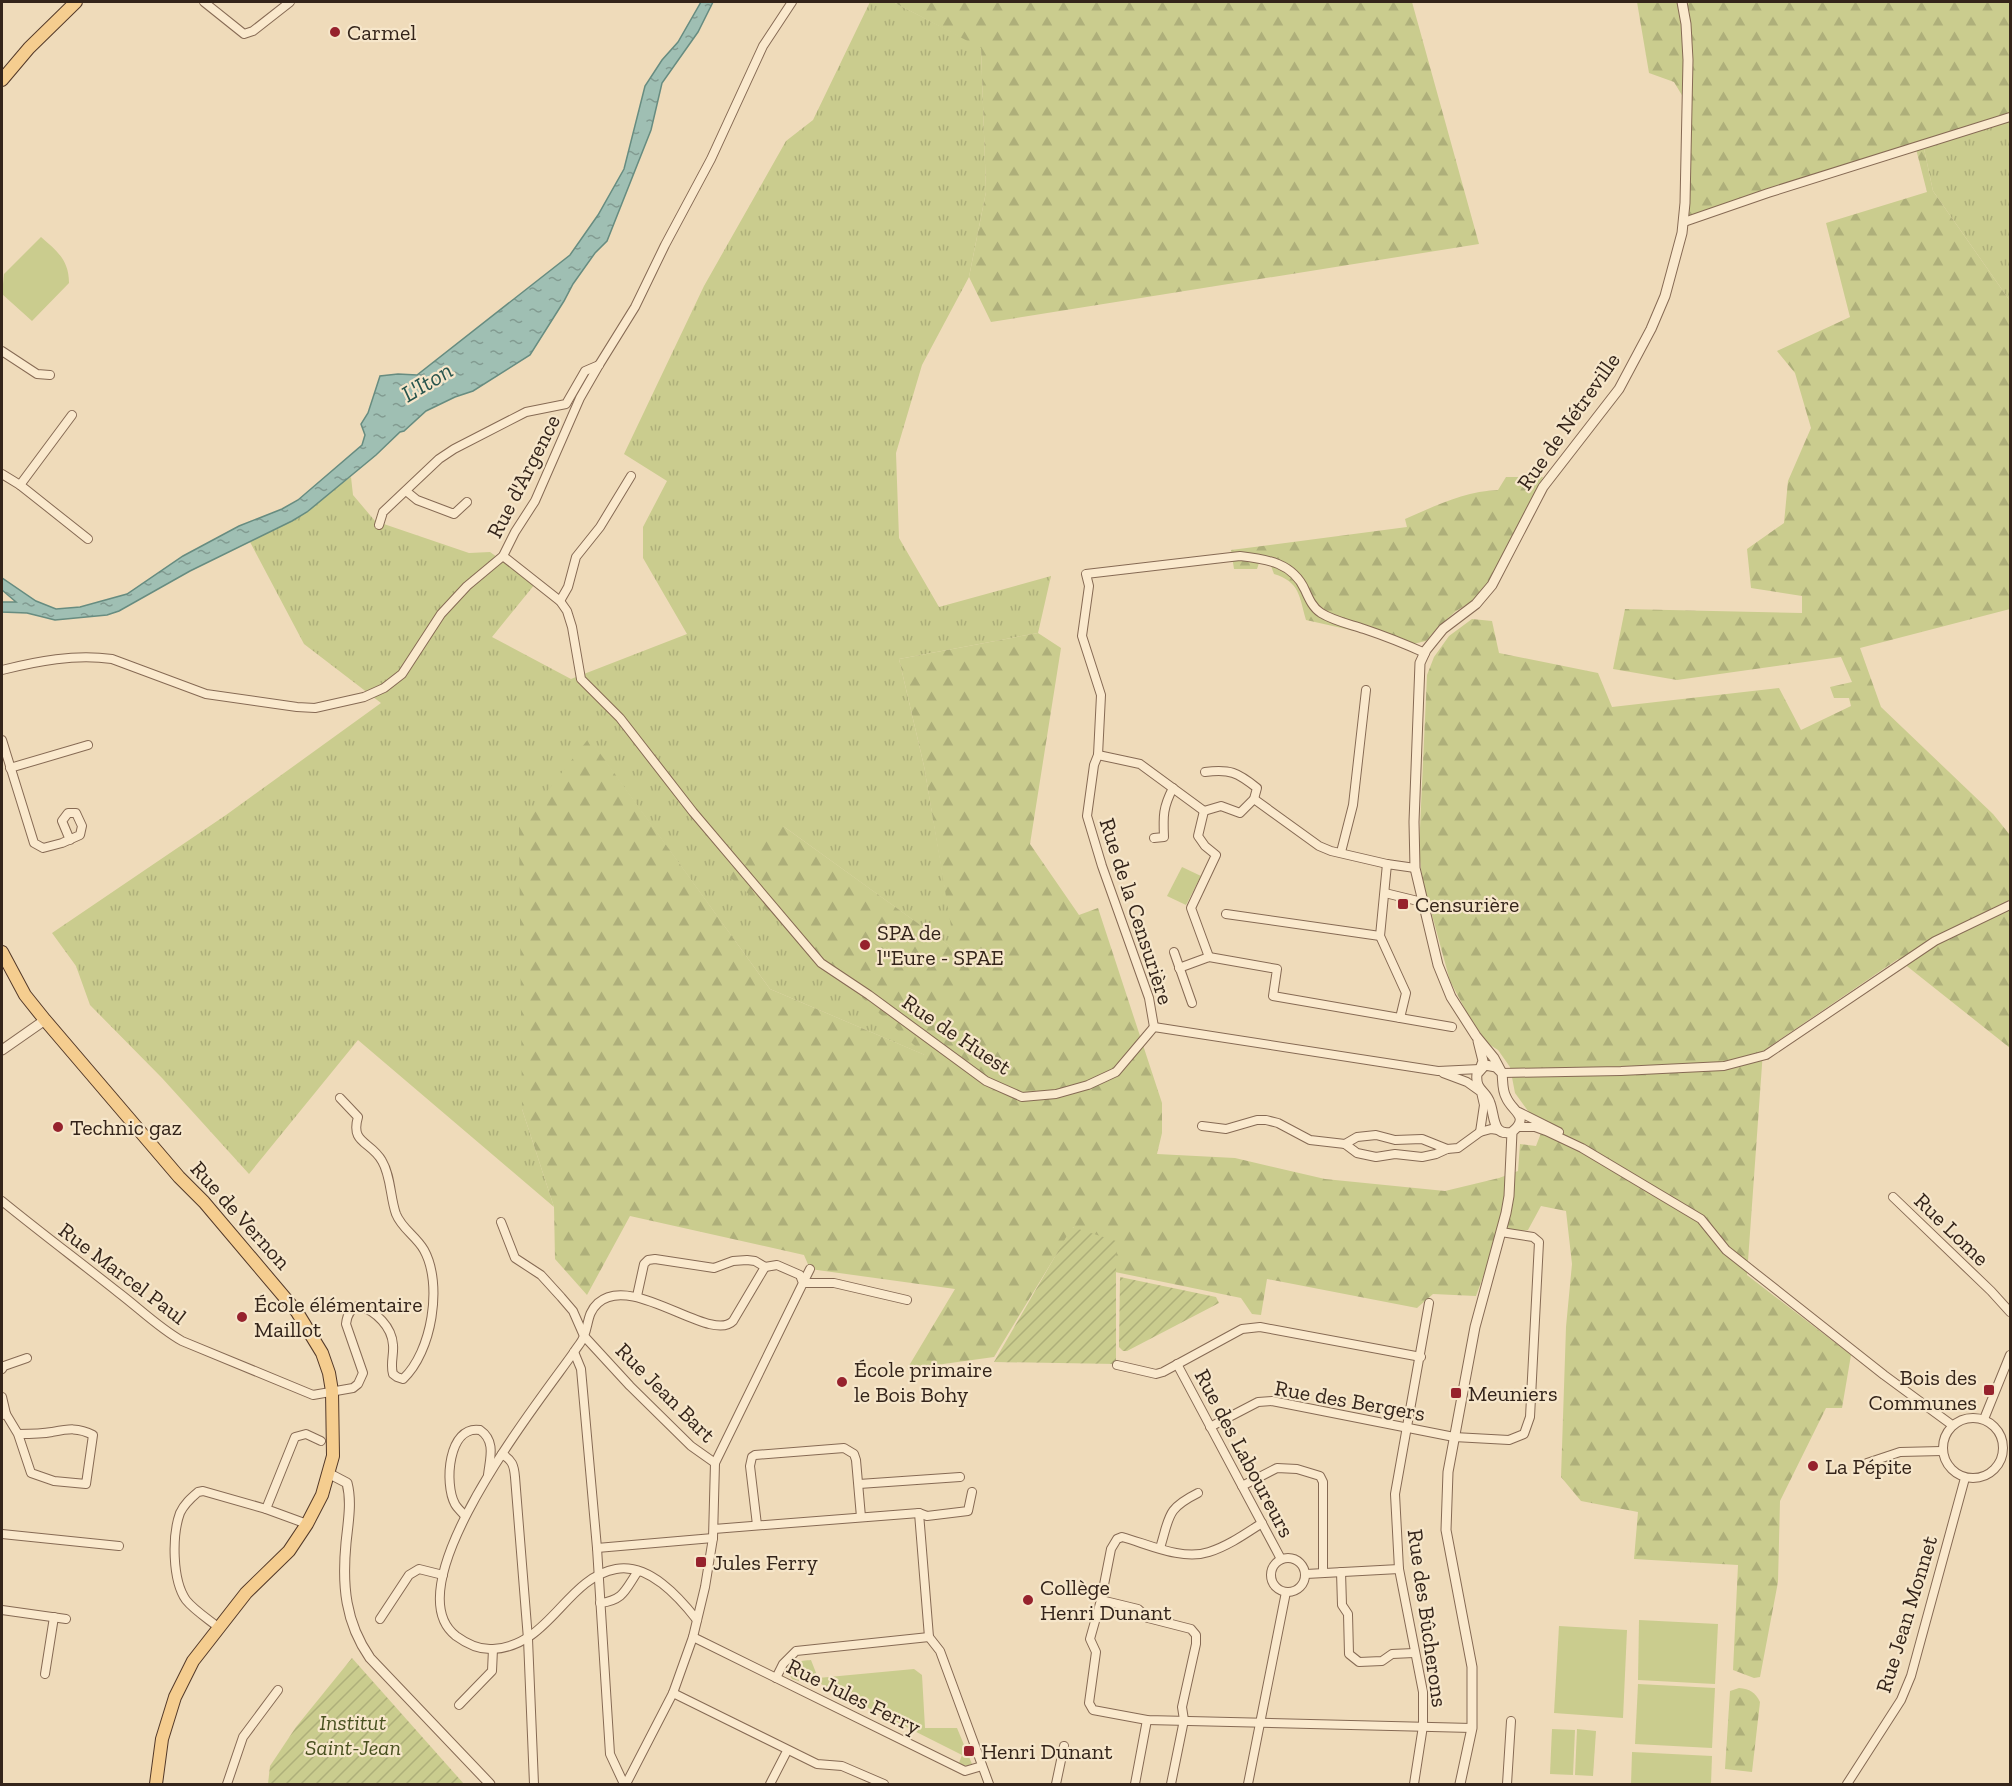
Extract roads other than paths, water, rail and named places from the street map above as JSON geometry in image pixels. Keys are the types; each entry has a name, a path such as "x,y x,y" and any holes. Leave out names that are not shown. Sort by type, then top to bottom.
{"main road":[{"path":"2,80 29,48 76,2"},
{"name":"Rue de Vernon","path":"2,952 25,995 45,1020 178,1177 204,1202 297,1312 321,1353 329,1373 334,1440 322,1495 307,1524 289,1551 246,1593 197,1654 175,1697 162,1739 156,1785"}],"street":[{"path":"204,2 244,34 253,31 290,2"},
{"name":"Rue d'Argence","path":"2,670 51,660 82,656 97,657 111,659 207,694 297,707 326,706 364,697 394,681 402,674 441,614 466,586 503,556 535,501 580,398 635,307 711,159 763,46 792,2"},
{"name":"Rue de Nétreville","path":"1425,653 1443,629 1476,604 1492,585 1543,487 1619,388 1651,329 1665,296 1684,222 1688,60 1682,2"},
{"path":"1684,222 1768,193 2010,117"},
{"path":"2,351 37,374 50,375"},
{"path":"379,525 383,512 439,459 526,412 566,404 585,371 599,365"},
{"path":"20,485 72,415"},
{"path":"2,474 20,485 88,539"},
{"path":"560,601 568,587 576,557 600,527 631,476"},
{"path":"405,491 417,500 454,514 467,502"},
{"name":"Rue de Huest","path":"503,556 560,601 567,611 572,627 581,679 620,718 693,812 821,963 869,995 986,1081 1022,1097 1056,1094 1088,1085 1116,1072 1154,1027"},
{"name":"Rue de la Censurière","path":"1154,1027 1149,998 1102,866 1087,816 1094,765 1098,755 1101,695 1082,636 1089,586 1086,574 1240,556 1257,558 1290,568 1301,580 1317,611 1332,620 1391,638 1425,653"},
{"path":"1425,653 1420,663 1419,678 1415,868 1438,965 1451,996 1476,1036 1494,1058 1502,1073 1506,1097 1518,1112 1521,1120 1515,1130 1509,1196 1501,1232 1474,1327 1448,1472 1446,1530 1472,1667 1472,1728 1460,1785"},
{"path":"1341,852 1353,805 1366,690"},
{"path":"2,740 3,750 34,843 43,848 70,840"},
{"path":"10,768 88,745"},
{"path":"1098,755 1140,764 1204,811"},
{"path":"1204,772 1224,770 1238,773 1257,788 1254,799 1240,813 1221,806 1204,811"},
{"path":"1154,838 1164,837 1163,813 1165,803 1173,788"},
{"path":"1254,799 1319,846 1387,864 1415,868"},
{"path":"1204,811 1198,836 1216,855 1191,908 1209,957"},
{"path":"1387,864 1380,936 1406,993 1400,1018"},
{"path":"1385,893 1422,902"},
{"path":"1154,1027 1438,1071 1480,1069 1485,1065 1496,1067 1502,1073 1724,1066 1766,1055 1935,941 2010,905"},
{"path":"1226,914 1380,936"},
{"path":"1174,952 1192,1003"},
{"path":"1179,968 1209,957 1277,969 1273,996 1452,1028"},
{"path":"2,1050 45,1020"},
{"path":"1202,1126 1226,1129 1257,1120 1266,1120 1278,1123 1310,1140 1345,1144 1357,1153 1376,1157 1395,1154 1422,1157 1458,1148 1477,1137 1480,1132 1484,1106 1476,1081 1483,1061 1476,1036"},
{"path":"1438,1071 1467,1082 1481,1092 1490,1101 1494,1124 1498,1130"},
{"name":"Rue Marcel Paul","path":"2,1200 64,1252 182,1341 312,1395 353,1388 358,1384 363,1373 346,1324 346,1317 354,1307 359,1306 366,1308 387,1327 393,1345 393,1374 403,1379 426,1345 429,1332 432,1308 429,1261 423,1248 400,1223 382,1160 355,1134 354,1127 358,1117 340,1098"},
{"path":"1518,1112 1563,1134 1582,1148"},
{"path":"1480,1132 1491,1129 1506,1134 1535,1127 1546,1131 1582,1148 1701,1219 1726,1250 1884,1375 1952,1425"},
{"path":"1345,1144 1357,1137 1376,1135 1395,1140 1422,1139 1447,1149"},
{"name":"Rue Lome","path":"1893,1197 2010,1312"},
{"name":"Rue Jean Bart","path":"501,1221 515,1258 540,1275 561,1297 573,1311 584,1336 630,1386 691,1446 715,1463 713,1538 693,1637 673,1693 625,1785"},
{"name":"Rue des Bergers","path":"1210,1427 1258,1402 1272,1401 1454,1437 1509,1440 1524,1434 1530,1417 1539,1242 1533,1237 1501,1232"},
{"path":"637,1296 644,1264 648,1260 714,1268 733,1261 755,1261 765,1267 777,1265 800,1275 803,1283"},
{"path":"697,1620 669,1589 638,1571 616,1569 599,1575 586,1584 528,1639 493,1649 480,1649 450,1631 443,1621 439,1588 452,1545 465,1516 502,1454 584,1336 592,1309 600,1300 616,1294 637,1296 709,1324 723,1326 733,1321 765,1267"},
{"path":"715,1463 810,1269"},
{"path":"803,1283 834,1283 906,1300"},
{"name":"Rue des Bûcherons","path":"1413,1785 1424,1726 1423,1692 1399,1569 1395,1494 1430,1303"},
{"path":"1117,1365 1156,1374 1242,1329 1260,1327 1420,1357"},
{"path":"574,1352 581,1369 597,1548 610,1754 625,1785"},
{"path":"1984,1419 2010,1355"},
{"path":"2,1369 4,1366 27,1358"},
{"name":"Rue des Laboureurs","path":"1177,1364 1281,1559"},
{"path":"2,1397 4,1415 18,1434 31,1473 54,1481 86,1484 93,1435 82,1429 68,1428 51,1432 18,1434"},
{"path":"1970,1417 1984,1419 1992,1424 2002,1439 2006,1457 1983,1477 1965,1478 1947,1465 1942,1451 1945,1434 1952,1425 1970,1417"},
{"path":"465,1516 456,1505 449,1475 455,1447 463,1433 468,1430 480,1430 490,1441 488,1476"},
{"path":"266,1509 295,1437 306,1434 321,1441"},
{"path":"757,1525 750,1466 752,1457 844,1448 849,1449 856,1460 861,1518"},
{"path":"1867,1463 1900,1452 1942,1451"},
{"path":"502,1454 510,1458 514,1466 528,1639 534,1785"},
{"path":"1242,1486 1277,1468 1297,1469 1320,1476 1323,1482 1323,1573"},
{"path":"328,1473 347,1483 349,1491 350,1509 344,1561 349,1616 355,1634 370,1658 490,1785"},
{"path":"859,1484 960,1477"},
{"name":"Rue Jean Monnet","path":"1847,1785 1901,1700 1911,1676 1965,1478"},
{"path":"218,1627 187,1601 181,1589 175,1551 180,1513 186,1503 198,1492 203,1491 266,1509 307,1524"},
{"path":"714,1529 919,1513 927,1516 968,1511 972,1492"},
{"path":"1160,1548 1171,1512 1180,1503 1198,1493"},
{"path":"919,1513 929,1637 940,1651 989,1785"},
{"path":"1262,1523 1234,1541 1208,1553 1192,1555 1122,1537 1117,1539 1111,1549 1101,1600 1090,1639 1096,1652 1089,1703 1093,1710 1147,1720 1472,1728"},
{"path":"2,1534 119,1546"},
{"path":"597,1548 713,1538"},
{"name":"Rue des Laboureurs","path":"1286,1592 1276,1588 1271,1578 1273,1566 1281,1559 1292,1558 1302,1564 1306,1574"},
{"path":"380,1619 409,1575 419,1569 443,1575"},
{"path":"1248,1785 1286,1592 1300,1588 1306,1574 1399,1569"},
{"path":"600,1603 614,1601 619,1597 638,1571"},
{"path":"1341,1572 1342,1605 1348,1614 1349,1654 1359,1662 1382,1661 1392,1654 1414,1653"},
{"path":"1101,1600 1138,1609 1148,1618 1191,1629 1196,1635 1182,1707 1184,1720 1171,1785"},
{"path":"2,1610 66,1619"},
{"path":"45,1674 54,1617"},
{"name":"Rue Jules Ferry","path":"693,1637 965,1771 982,1766"},
{"path":"776,1678 783,1664 796,1651 929,1637"},
{"path":"459,1705 492,1671 493,1649"},
{"path":"227,1785 243,1737 278,1690"},
{"path":"673,1693 787,1751 818,1764 842,1766 858,1771 884,1785"},
{"path":"1135,1785 1147,1720"},
{"path":"1507,1785 1511,1721"},
{"path":"1056,1785 1064,1746"},
{"path":"770,1785 787,1751"}],"water":[{"name":"L'Iton","path":"701,2 713,2 698,32 662,83 651,130 607,241 595,253 573,284 530,355 473,391 426,411 307,512 190,571 119,611 107,615 55,620 27,613 2,612 2,602 16,602 2,590 2,578 36,601 56,609 80,607 127,594 183,556 239,526 298,500 362,445 365,435 361,424 368,413 380,376 417,375 570,255 598,215 624,169 645,86 662,60 678,42"}],"place":[{"name":"Carmel","path":"335,32"},
{"name":"Censurière","path":"1403,904"},
{"name":"SPA de l\"Eure - SPAE","path":"865,945"},
{"name":"Technic gaz","path":"58,1127"},
{"name":"École élémentaire Maillot","path":"242,1317"},
{"name":"École primaire le Bois Bohy","path":"842,1382"},
{"name":"Bois des Communes","path":"1989,1390"},
{"name":"Meuniers","path":"1456,1393"},
{"name":"La Pépite","path":"1813,1466"},
{"name":"Jules Ferry","path":"701,1562"},
{"name":"Collège Henri Dunant","path":"1028,1600"},
{"name":"Henri Dunant","path":"969,1751"}],"park label":[{"name":"Institut Saint-Jean","path":"353,1734"}]}
